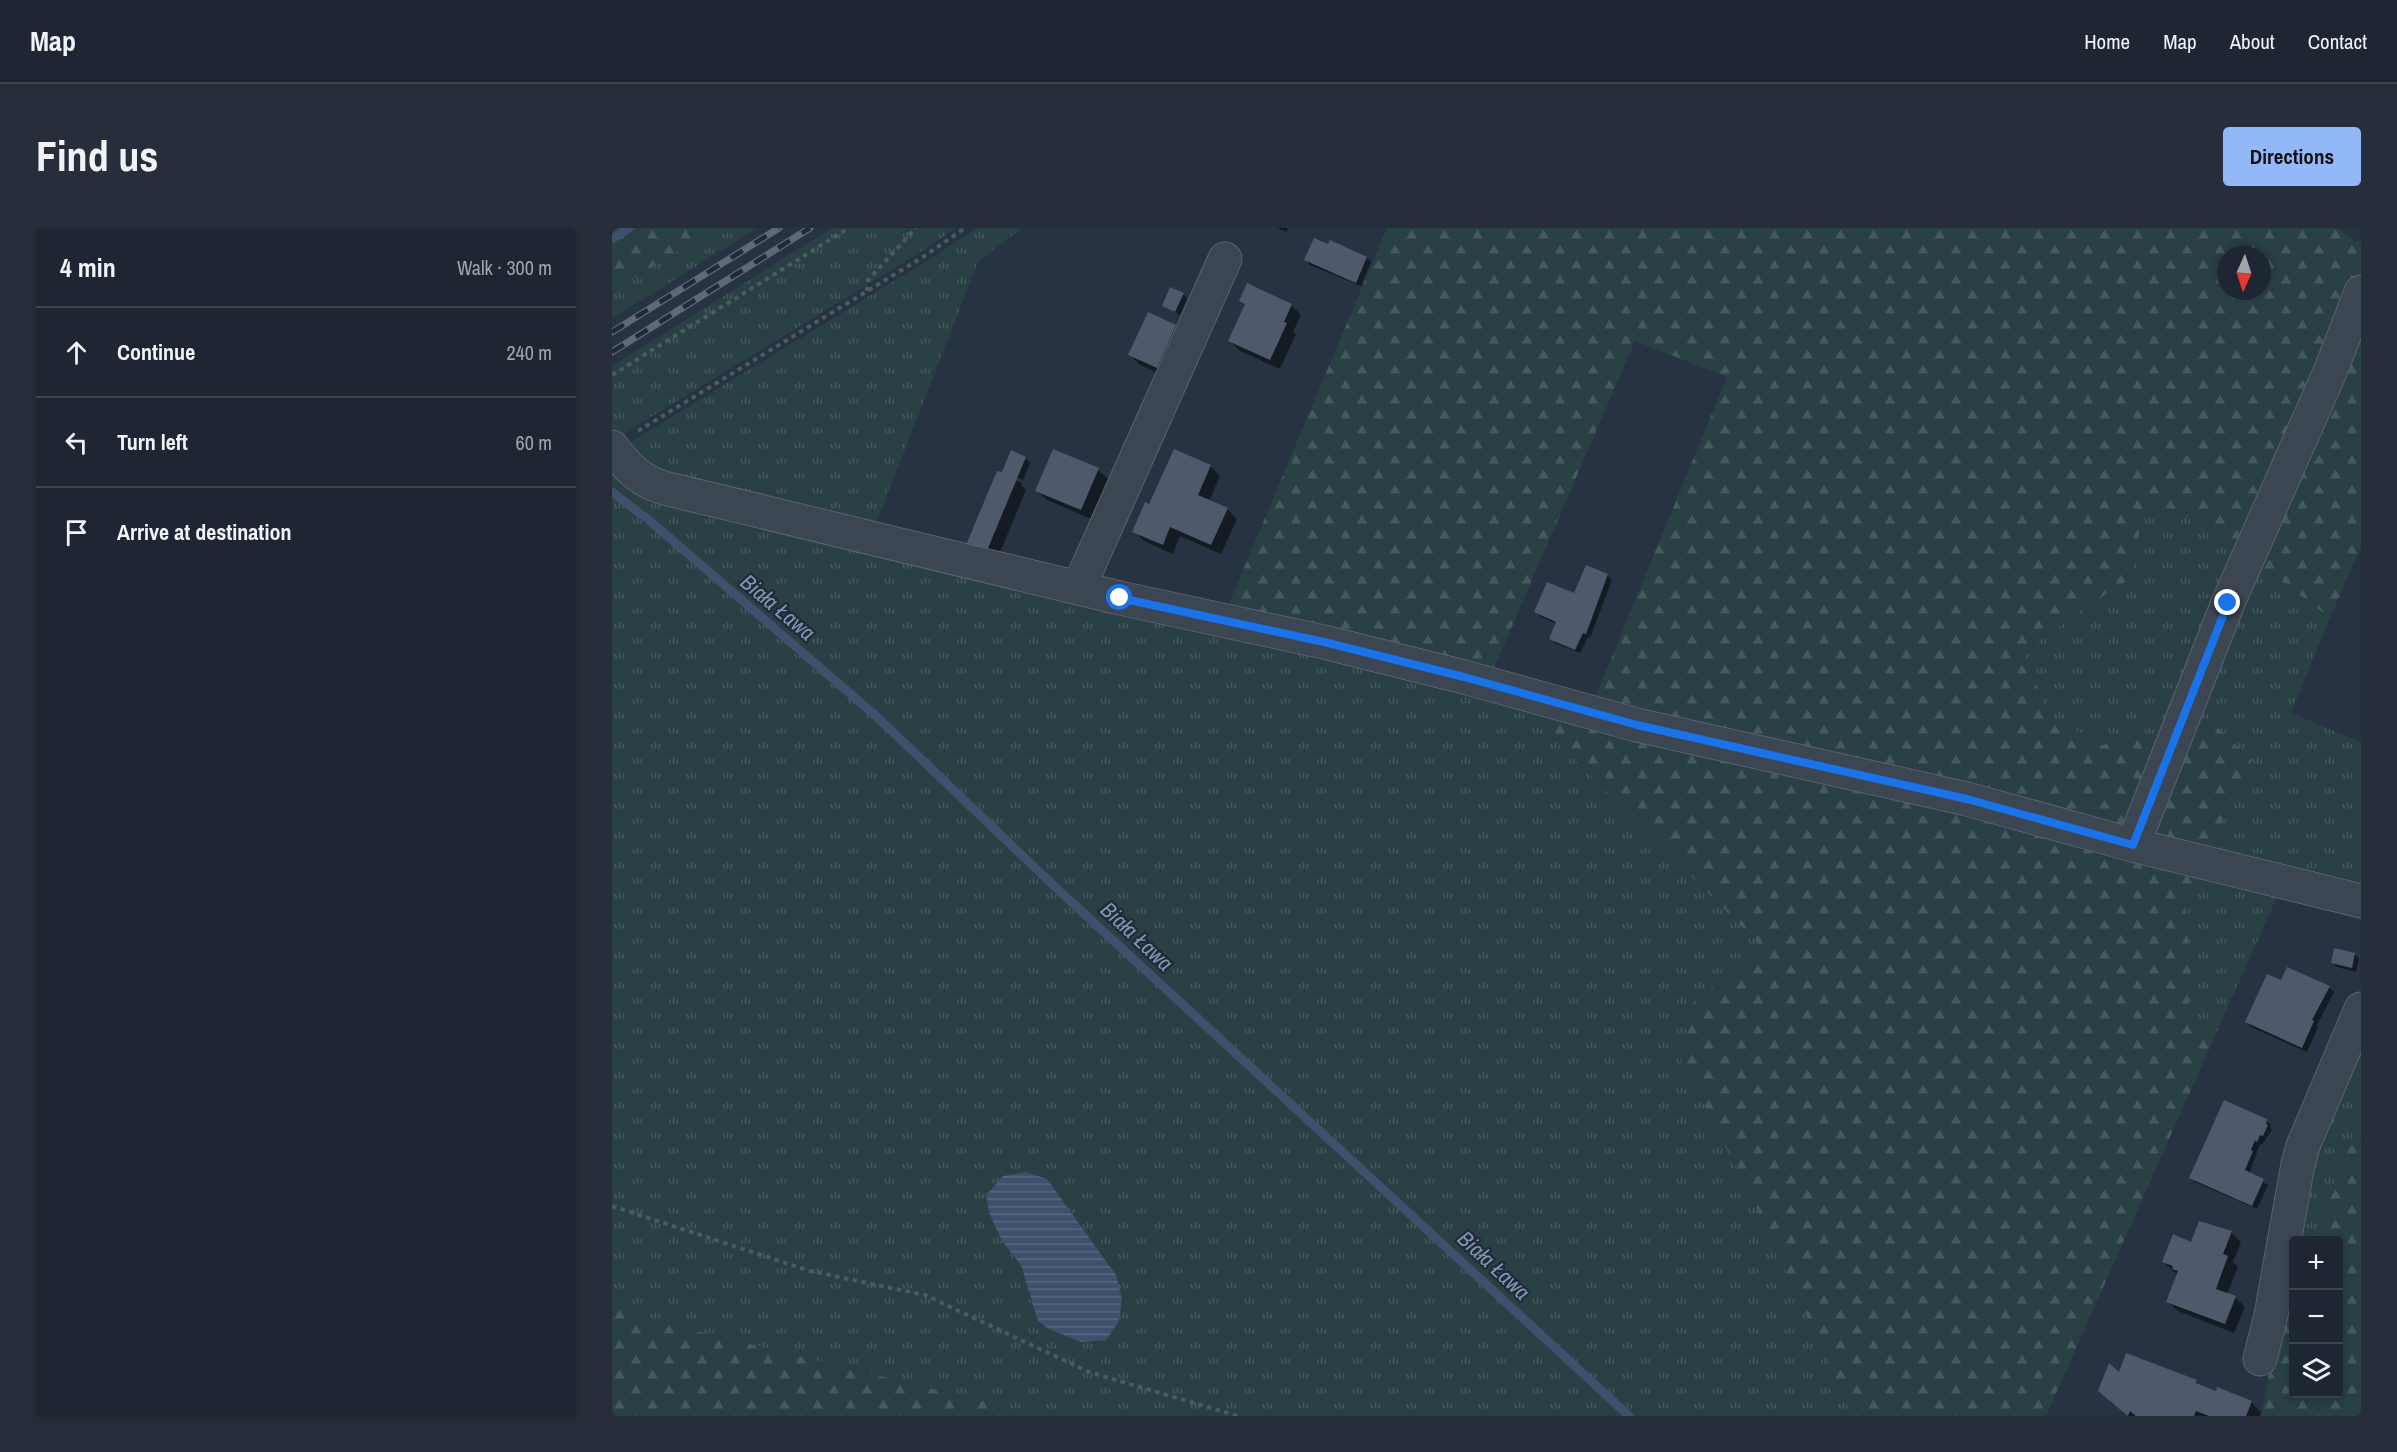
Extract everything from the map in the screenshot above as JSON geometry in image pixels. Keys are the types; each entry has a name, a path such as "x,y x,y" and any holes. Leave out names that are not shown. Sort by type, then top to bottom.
{"lane":[{"path":"1079,587 1225,259"},
{"path":"2133,845 2228,603 2330,372 2361,292"},
{"path":"612,447 637,475 651,484 866,538 1324,642 1464,677 1637,725 1967,799 2133,845 2361,901"},
{"path":"2260,1359 2271,1315 2301,1155 2361,1009"}],"path":[{"path":"612,375 849,228"},
{"path":"867,291 868,280 916,228"},
{"path":"612,447 923,257 965,228"},
{"path":"612,1206 810,1271 925,1294 1089,1372 1238,1416"}],"green space":[{"path":"612,228 716,228 612,291"},
{"path":"716,228 757,228 612,319 612,291"},
{"path":"832,228 956,228 916,255 612,441 612,366"},
{"path":"977,228 1022,228 978,262 875,526 1594,700 1544,729 1762,947 1692,1004 1681,1059 1766,1227 1852,1416 1044,1416 639,1317 612,1299 612,460 624,446"},
{"path":"1387,228 2338,228 2355,241 2361,240 2361,546 2330,618 2207,524 2146,501 2130,579 2076,613 2024,653 2048,715 2102,745 2213,723 2252,760 2185,904 2192,990 2185,1017 2210,1047 2046,1416 1852,1416 1766,1227 1681,1059 1692,1004 1762,947 1544,729 1594,700 1727,377 1635,341 1491,675 1225,613"},
{"path":"2146,501 2207,524 2330,618 2291,713 2361,742 2361,887 2289,870 2210,1047 2185,1017 2192,990 2185,904 2252,760 2213,723 2102,745 2048,715 2024,653 2076,613 2129,579"},
{"path":"2361,1039 2361,1140 2349,1144 2316,1236 2296,1236 2313,1152"},
{"path":"2361,1140 2361,1416 2261,1416 2271,1362 2289,1311 2289,1398 2343,1398 2343,1236 2316,1236 2349,1144"},
{"path":"612,1299 639,1317 1044,1416 612,1416"}],"water":[{"path":"1026,1172 1047,1179 1116,1275 1122,1299 1119,1321 1106,1340 1081,1342 1049,1329 1038,1321 1021,1265 1002,1241 989,1213 986,1195 1003,1176"}],"building":[{"path":"1314,238 1328,244 1330,240 1367,257 1356,283 1304,260"},
{"path":"1247,283 1292,304 1284,322 1287,323 1270,360 1228,341 1245,304 1239,301"},
{"path":"1170,287 1184,293 1175,312 1162,306"},
{"path":"1148,312 1176,325 1157,368 1128,355"},
{"path":"1053,449 1099,468 1081,510 1035,491"},
{"path":"1174,449 1211,465 1198,495 1228,508 1211,545 1170,527 1163,545 1132,532 1145,502 1149,504"},
{"path":"1011,450 1026,457 986,553 966,545 997,471 1002,472"},
{"path":"1586,565 1608,574 1586,634 1583,633 1575,650 1549,639 1556,622 1534,612 1547,582 1574,593"},
{"path":"2334,948 2355,953 2352,968 2331,963"},
{"path":"2287,967 2330,986 2312,1020 2314,1021 2302,1048 2245,1022 2267,974 2281,980"},
{"path":"2224,1100 2267,1119 2266,1124 2268,1125 2263,1136 2260,1135 2257,1142 2255,1140 2245,1170 2264,1179 2252,1206 2189,1178"},
{"path":"2199,1221 2232,1231 2223,1254 2228,1256 2216,1289 2236,1296 2225,1324 2166,1302 2178,1271 2172,1269 2173,1266 2162,1262 2173,1234 2191,1242"},
{"path":"2126,1353 2197,1380 2196,1383 2216,1391 2217,1387 2252,1401 2246,1416 2209,1416 2196,1411 2194,1416 2136,1416 2130,1411 2128,1416 2098,1391 2109,1363 2119,1372"}],"waterway":[{"path":"612,239 629,228"},
{"name":"Biała Ława","path":"612,492 650,521 875,715 1052,884 1629,1416"}],"railway":[{"path":"612,332 779,228"},
{"path":"612,352 810,228"}],"route":[{"path":"1120,598 1324,642 1464,677 1637,725 1967,799 2133,845 2228,603"}]}
